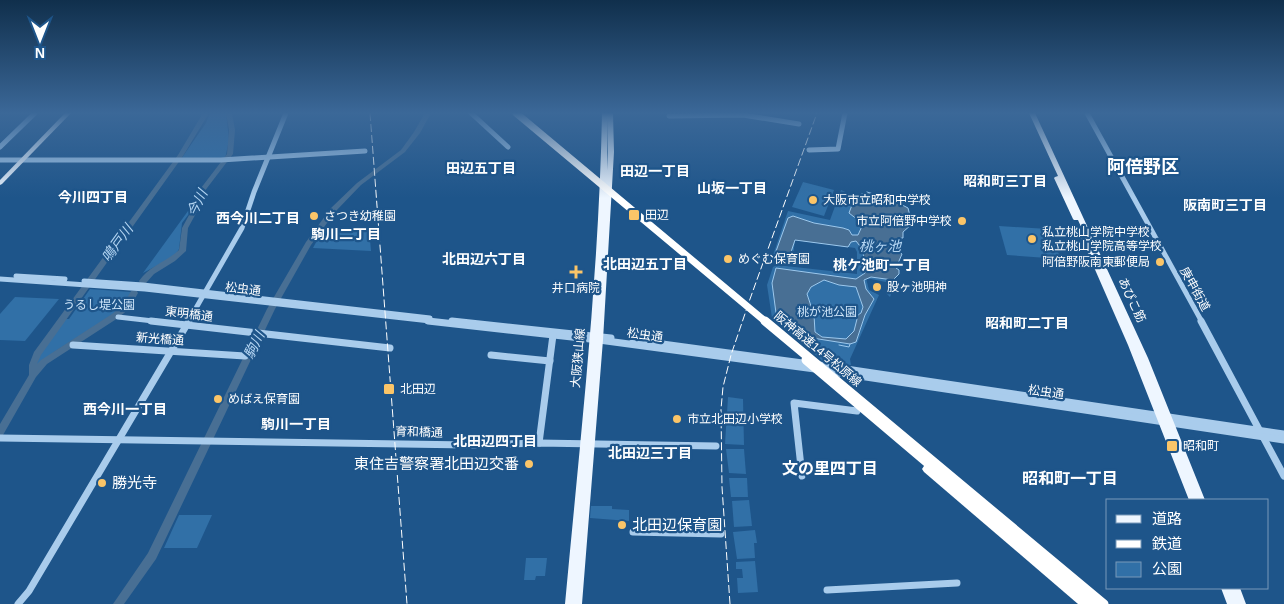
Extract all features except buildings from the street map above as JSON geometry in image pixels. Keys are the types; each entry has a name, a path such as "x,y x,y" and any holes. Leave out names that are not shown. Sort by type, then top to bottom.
{"highway":[{"name":"阪神高速14号松原線","path":"545,141 793,349 885,430 926,462 1094,604"},
{"name":"阪神高速14号松原線","path":"550,141 1104,604"},
{"path":"885,430 927,469 1086,604"}],"main road":[{"path":"0,179 38,141"},
{"name":"大阪狭山線","path":"596,337 605,141"},
{"name":"大阪狭山線","path":"570,604 587,444 611,141"},
{"name":"あびこ筋","path":"1041,141 1201,499"},
{"name":"あびこ筋","path":"1045,141 1144,358 1193,499"},
{"path":"0,183 20,160"},
{"name":"大阪狭山線","path":"578,604 587,444"},
{"path":"1226,589 1232,604"},
{"path":"1235,589 1241,604"}],"street":[{"path":"18,604 29,591 119,440 242,228 275,141"},
{"path":"503,141 508,146"},
{"path":"809,150 838,149 840,141"},
{"name":"庚申街道","path":"1102,141 1263,434 1284,476"},
{"path":"0,160 226,160 365,151"},
{"name":"松虫通","path":"0,275 203,294 596,337 1165,419 1263,434 1284,440"},
{"name":"松虫通","path":"0,279 89,283"},
{"name":"松虫通","path":"275,302 553,335 596,337"},
{"name":"東明橋通","path":"118,317 390,348"},
{"path":"538,443 553,335"},
{"name":"新光橋通","path":"73,345 246,356"},
{"path":"490,355 550,361"},
{"path":"802,476 794,403 857,411"},
{"name":"松虫通","path":"1263,434 1284,434"},
{"name":"育和橋通","path":"0,438 470,445 538,443 716,446"},
{"path":"633,532 721,534"},
{"path":"827,590 957,583"}],"green space":[{"path":"193,141 229,141 225,159 181,159"},
{"name":"大阪市立昭和中学校","path":"803,182 834,190 824,216 792,207"},
{"name":"桃が池公園","path":"841,190 866,201 894,224 868,277 897,279 890,297 886,293 890,289 886,282 866,278 869,290 879,295 850,359 851,365 824,362 772,318 767,285 773,267 777,265 857,274 857,252 855,248 795,240 792,265 771,261 788,211 830,220"},
{"path":"188,211 191,211 182,223 179,249 175,256 143,273"},
{"path":"999,226 1048,229 1061,259 1007,255"},
{"path":"369,228 371,251 313,248 323,229"},
{"name":"うるし堤公園","path":"90,289 131,292 125,305 118,311 54,352 35,368 40,354 65,319 69,319"},
{"path":"15,297 59,299 25,341 0,340 0,314"},
{"path":"728,397 743,399 744,445 725,444"},
{"path":"726,449 744,449 746,474 729,473"},
{"path":"729,478 747,478 748,497 731,497"},
{"path":"749,500 752,526 734,527 732,501"},
{"path":"591,506 612,506 612,509 629,510 629,521 590,518"},
{"path":"179,515 212,515 197,548 164,548"},
{"path":"755,530 757,543 754,543 755,558 737,559 733,532"},
{"path":"526,558 547,558 545,576 536,576 535,580 524,580"},
{"path":"755,561 758,592 738,593 737,578 743,578 742,569 736,569 736,562"}],"water":[{"name":"桃ヶ池","path":"867,192 893,200 908,208 912,224 903,232 903,238 900,238 902,247 898,251 902,254 896,268 899,270 899,274 893,280 871,277 864,280 866,289 874,299 865,315 856,342 850,344 806,337 776,313 772,283 776,268 856,279 865,273 863,250 856,241 851,242 848,247 795,240 789,258 781,258 775,254 788,218 793,216 814,223 843,228 849,230 852,235 858,235 863,224 849,213 855,197","holes":["824,280 839,285 856,287 863,307 858,315 854,331 846,339 822,337 815,332 814,315 807,294 811,287"]}],"waterway":[{"name":"鳴戸川","path":"33,375 33,365 37,354 189,141"},
{"name":"今川","path":"143,281 152,272 182,251 185,228 197,206 201,192 230,154 231,141"},
{"name":"駒川","path":"118,604 152,556 271,309 308,244 333,210 359,184 403,151 411,141"},
{"name":"今川","path":"33,375 44,362 115,316 126,307 134,293"},
{"path":"839,345 849,347 850,344"},
{"name":"今川","path":"0,432 33,375"}],"railway":[{"path":"372,141 407,604"},
{"path":"730,604 722,487 721,409 723,387 731,355 750,299 807,141"}],"place":[{"name":"大阪市立昭和中学校","path":"813,200"},
{"name":"田辺","path":"634,215"},
{"name":"さつき幼稚園","path":"314,216"},
{"name":"市立阿倍野中学校","path":"962,221"},
{"name":"私立桃山学院中学校 私立桃山学院高等学校","path":"1032,239"},
{"name":"めぐむ保育園","path":"728,259"},
{"name":"阿倍野阪南東郵便局","path":"1160,262"},
{"name":"井口病院","path":"576,272"},
{"name":"股ヶ池明神","path":"877,287"},
{"name":"北田辺","path":"389,389"},
{"name":"めばえ保育園","path":"218,399"},
{"name":"市立北田辺小学校","path":"677,419"},
{"name":"昭和町","path":"1172,446"},
{"name":"東住吉警察署北田辺交番","path":"529,464"},
{"name":"勝光寺","path":"102,483"},
{"name":"北田辺保育園","path":"622,525"}],"district":[{"name":"阿倍野区","path":"1143,167"},
{"name":"田辺五丁目","path":"481,168"},
{"name":"田辺一丁目","path":"655,171"},
{"name":"昭和町三丁目","path":"1005,181"},
{"name":"山坂一丁目","path":"732,188"},
{"name":"今川四丁目","path":"93,197"},
{"name":"阪南町三丁目","path":"1225,205"},
{"name":"西今川二丁目","path":"258,218"},
{"name":"駒川二丁目","path":"346,234"},
{"name":"北田辺六丁目","path":"484,259"},
{"name":"北田辺五丁目","path":"645,264"},
{"name":"桃ケ池町一丁目","path":"882,265"},
{"name":"昭和町二丁目","path":"1027,323"},
{"name":"西今川一丁目","path":"125,409"},
{"name":"駒川一丁目","path":"296,424"},
{"name":"北田辺四丁目","path":"495,441"},
{"name":"北田辺三丁目","path":"650,453"},
{"name":"文の里四丁目","path":"830,468"},
{"name":"昭和町一丁目","path":"1070,478"}]}
